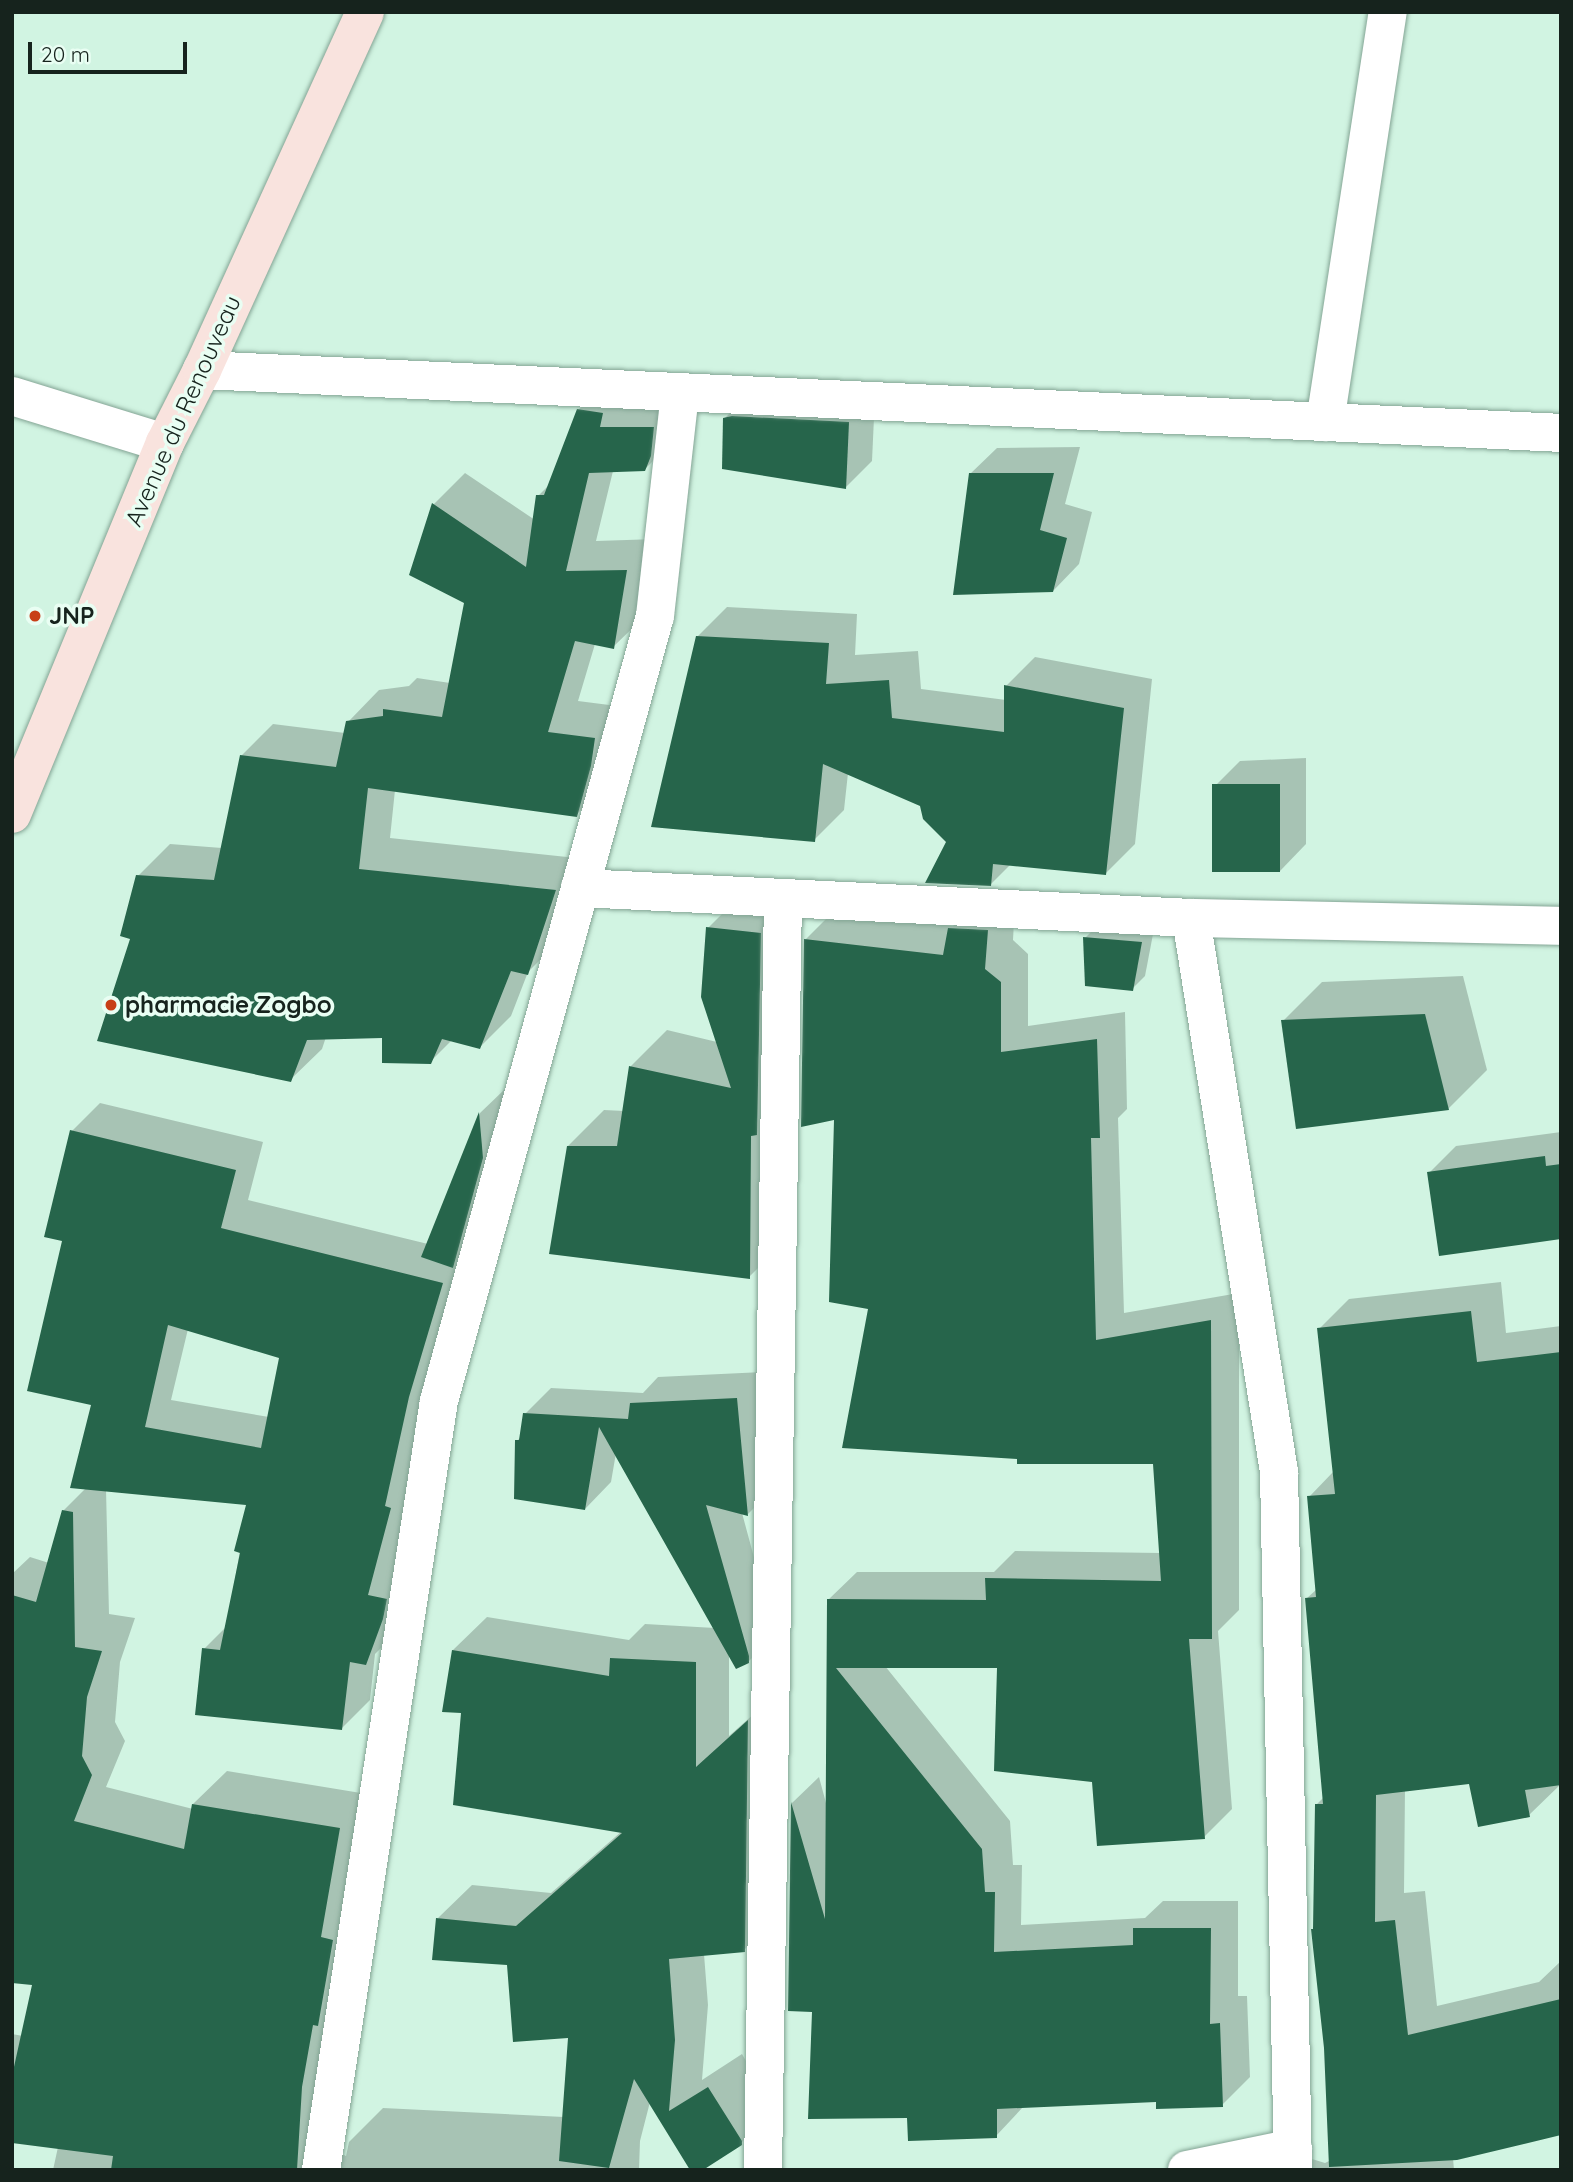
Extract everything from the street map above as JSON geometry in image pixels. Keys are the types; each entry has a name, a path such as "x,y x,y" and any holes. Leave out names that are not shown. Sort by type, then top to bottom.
{"main road":[{"name":"Avenue du Renouveau","path":"12,814 165,443 202,370 365,12"}],"street":[{"path":"1325,422 1388,12"},
{"path":"202,370 1561,433"},
{"path":"321,2170 439,1401 655,616 680,394"},
{"path":"12,396 165,443"},
{"path":"580,888 1191,918 1561,926"},
{"path":"764,2170 783,898"},
{"path":"1187,2170 1293,2159 1279,1472 1191,918"}],"building":[{"path":"577,409 603,413 600,427 654,427 651,456 645,471 589,473 566,571 627,570 614,649 575,641 548,732 595,738 591,766 577,817 368,788 359,869 556,890 528,975 511,971 480,1049 442,1039 431,1064 382,1063 382,1038 307,1040 291,1082 97,1041 130,939 120,936 136,875 214,880 240,755 336,767 346,721 383,716 383,709 442,717 464,603 409,575 432,503 526,567 536,495 544,495"},
{"path":"732,416 849,422 846,489 722,469 723,418"},
{"path":"969,473 1054,473 1040,530 1067,538 1053,592 953,595"},
{"path":"696,636 829,643 826,684 889,680 892,718 1004,732 1004,685 1124,708 1106,875 993,864 991,886 925,883 946,842 923,819 920,806 823,764 815,842 651,827"},
{"path":"1212,784 1280,784 1280,872 1212,872"},
{"path":"706,927 761,933 757,1135 751,1136 750,1279 549,1254 567,1146 617,1146 629,1066 731,1088 701,997"},
{"path":"948,928 988,930 985,969 1001,982 1001,1052 1097,1039 1100,1138 1091,1138 1096,1340 1211,1320 1212,1639 1189,1639 1205,1839 1097,1846 1092,1782 994,1771 997,1668 836,1668 982,1849 985,1892 995,1892 994,1952 1133,1945 1133,1928 1211,1928 1210,2024 1220,2023 1223,2107 1156,2109 1156,2102 997,2109 997,2138 908,2141 907,2118 808,2119 812,2012 788,2011 791,1802 825,1919 827,1599 986,1600 985,1578 1161,1581 1153,1464 1017,1464 1017,1459 842,1448 868,1309 829,1302 834,1120 801,1127 804,939 943,955"},
{"path":"1083,937 1142,942 1133,991 1085,986"},
{"path":"1425,1014 1449,1110 1296,1129 1281,1020"},
{"path":"479,1112 483,1158 453,1268 421,1257"},
{"path":"70,1130 236,1170 221,1228 443,1283 409,1397 385,1506 391,1508 368,1595 387,1599 383,1619 366,1665 350,1662 342,1730 195,1715 202,1648 220,1650 240,1553 234,1551 246,1505 70,1488 91,1405 27,1391 62,1241 44,1237","holes":["168,1325 279,1358 261,1448 145,1427"]},
{"path":"1545,1156 1546,1166 1561,1164 1561,1239 1439,1256 1427,1172"},
{"path":"1471,1311 1477,1362 1561,1352 1561,1785 1525,1790 1530,1817 1478,1827 1469,1784 1376,1795 1375,1922 1395,1920 1408,2035 1561,1999 1561,2135 1457,2160 1329,2167 1324,2048 1311,1929 1315,1804 1323,1804 1305,1598 1316,1597 1307,1496 1335,1494 1317,1328"},
{"path":"737,1398 748,1516 706,1505 749,1656 749,1663 736,1669 599,1427 585,1510 514,1499 515,1440 519,1440 523,1413 628,1419 630,1403"},
{"path":"62,1510 73,1512 75,1647 102,1651 87,1697 82,1756 92,1775 74,1821 184,1849 192,1804 340,1828 321,1937 333,1940 318,2026 313,2025 302,2087 297,2170 111,2170 113,2156 12,2143 12,2076 32,1985 12,1983 12,1595 36,1602"},
{"path":"452,1650 609,1676 610,1658 696,1662 696,1767 748,1720 745,1952 669,1959 675,2040 669,2111 708,2087 742,2141 742,2145 703,2170 690,2170 634,2079 609,2168 559,2161 568,2038 513,2042 507,1965 432,1960 436,1918 516,1926 622,1833 453,1805 461,1713 442,1712"}],"place":[{"name":"JNP","path":"35,616"},
{"name":"pharmacie Zogbo","path":"111,1005"}]}
